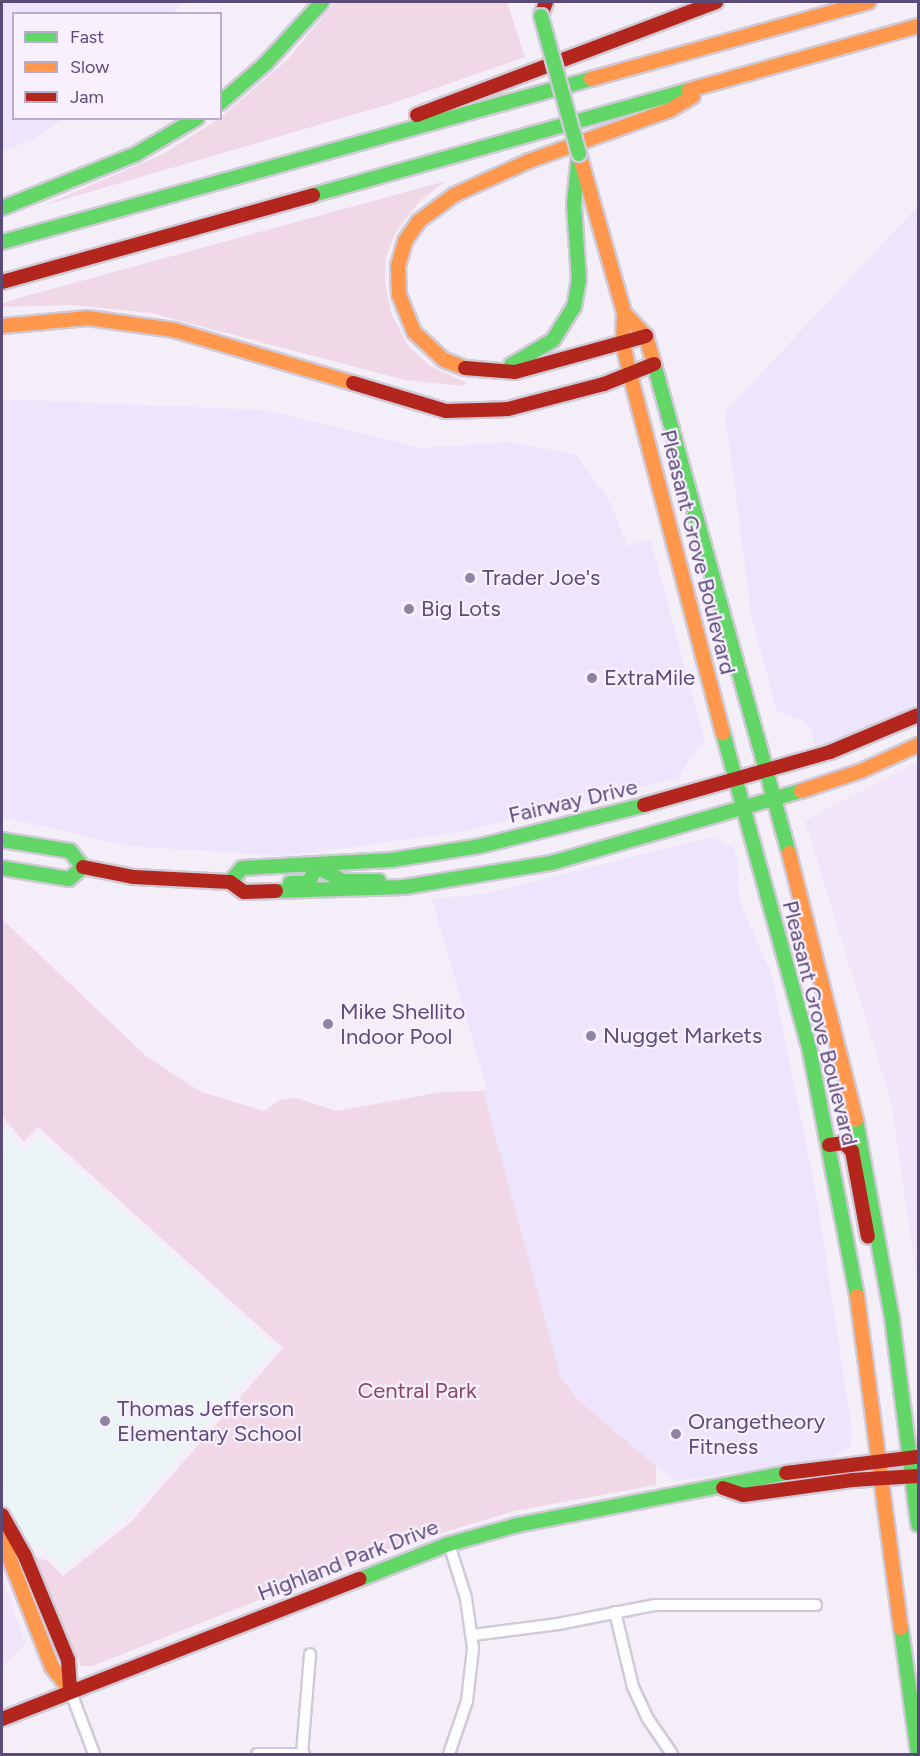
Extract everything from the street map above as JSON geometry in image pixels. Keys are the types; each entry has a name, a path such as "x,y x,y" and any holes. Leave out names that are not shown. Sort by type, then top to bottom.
{"main road":[{"path":"303,22 315,2"},
{"path":"222,101 265,64 322,2"},
{"name":"Pleasant Grove Boulevard","path":"537,2 624,313 624,344 630,374 810,1052 859,1308 918,1755"},
{"path":"541,16 546,2"},
{"path":"269,167 660,26 716,2"},
{"path":"2,242 868,2"},
{"path":"2,282 918,27"},
{"path":"646,336 624,344 515,372 470,370 444,360 423,343 408,321 399,295 398,266 405,241 419,220 454,195 529,161 670,110 708,87"},
{"path":"2,208 136,154 194,120"},
{"path":"499,371 540,350 569,318 579,280 574,204 579,154"},
{"name":"Pleasant Grove Boulevard","path":"624,313 646,336 768,771 850,1087 914,1458 918,1524"},
{"path":"2,326 88,318 174,330 446,411 508,409 630,374 654,364"},
{"name":"Fairway Drive","path":"230,882 242,868 317,867 480,846 552,825 581,823 846,747 918,715"},
{"path":"2,840 70,851 82,867 134,877 230,882 244,892 358,891 551,863 861,771 918,745"},
{"path":"2,868 69,879 82,867"},
{"path":"244,892 253,884 308,883 317,867 343,881 387,881 404,886"},
{"path":"829,1145 844,1143 852,1151 868,1237 878,1242"},
{"name":"Highland Park Drive","path":"2,1719 70,1690 449,1544 517,1525 723,1488 751,1477 880,1459 914,1458"},
{"name":"Highland Park Drive","path":"723,1488 743,1495 882,1477 915,1477"},
{"path":"2,1515 25,1556 68,1660 70,1690"},
{"path":"2,1539 52,1667 70,1690"}],"street":[{"path":"449,1544 473,1635 468,1701 449,1755"},
{"path":"473,1635 558,1624 615,1612 678,1603 816,1605"},
{"path":"615,1612 633,1687 648,1719 672,1755"},
{"path":"257,1755 303,1754 310,1654"},
{"path":"70,1690 94,1755"}],"shaded area":[{"path":"2,2 184,2 172,12 12,12 12,120 61,120 35,138 2,152"},
{"path":"918,206 918,702 885,723 814,750 812,731 803,721 777,711 752,619 725,412"},
{"path":"2,399 264,410 422,448 507,442 576,454 611,504 627,546 650,539 705,742 688,760 679,778 466,831 286,856 128,846 2,817"},
{"path":"918,761 918,1289 891,1101 805,821"},
{"path":"711,837 732,847 737,859 740,903 772,976 816,1193 852,1432 850,1447 829,1458 675,1481 577,1399 561,1378 483,1091 487,1089 432,899 484,894"},
{"name":"Thomas Jefferson Elementary School","path":"2,1127 25,1152 39,1135 274,1347 125,1517 63,1569 50,1555 26,1541 2,1494"},
{"path":"2,1577 25,1643 2,1669"}],"green space":[{"path":"335,2 507,2 525,57 390,104 45,205 163,154 217,120 222,120 222,116 287,60"},
{"path":"446,181 421,200 395,233 386,258 385,282 391,313 407,344 430,366 467,383 463,386 405,380 151,313 74,305 2,307 2,304 19,298"},
{"name":"Central Park","path":"2,919 147,1057 201,1092 264,1111 280,1100 296,1098 337,1111 441,1092 483,1091 561,1378 577,1399 656,1466 656,1485 514,1511 386,1550 92,1666 81,1666 34,1557 48,1561 63,1576 131,1522 283,1348 38,1127 24,1142 2,1116"}],"traffic: fast":[{"path":"222,101 265,64 322,2"},
{"path":"541,16 579,154"},
{"path":"2,242 591,79"},
{"path":"313,195 689,90"},
{"path":"2,208 136,154 194,120"},
{"path":"511,365 553,340 574,307 579,280 574,204 579,154"},
{"path":"654,364 789,853"},
{"path":"723,733 810,1052 857,1296"},
{"path":"276,891 404,887 551,863 801,791"},
{"path":"230,882 242,868 391,860 480,846 644,805"},
{"path":"2,840 70,851 83,867"},
{"path":"2,868 69,879 83,867"},
{"path":"290,883 308,883 317,867 343,881 379,881"},
{"path":"856,1120 892,1318 918,1524"},
{"path":"360,1579 449,1544 517,1525 786,1473"},
{"path":"901,1628 918,1754"}],"traffic: slow":[{"path":"591,79 868,2"},
{"path":"689,90 918,26"},
{"path":"465,368 444,360 414,332 399,295 398,266 405,241 419,221 454,195 529,161 670,110 693,96"},
{"path":"580,157 624,313 623,344 630,374"},
{"path":"624,313 646,336 654,364"},
{"path":"2,326 88,318 174,330 353,383"},
{"path":"630,374 723,733"},
{"path":"801,791 861,771 918,745"},
{"path":"789,853 856,1120"},
{"path":"857,1296 901,1628"},
{"path":"2,1539 52,1667 70,1690"}],"traffic: jam":[{"path":"541,16 546,2"},
{"path":"417,115 716,2"},
{"path":"2,282 313,195"},
{"path":"465,368 515,372 646,336"},
{"path":"353,383 446,411 508,409 604,384 654,364"},
{"path":"644,805 830,752 918,715"},
{"path":"83,867 134,877 230,882 244,892 276,891"},
{"path":"829,1145 844,1143 852,1151 868,1237"},
{"path":"786,1473 917,1457"},
{"path":"723,1488 743,1495 852,1480 918,1476"},
{"path":"2,1515 25,1556 68,1660 70,1690"},
{"path":"2,1719 360,1579"}],"place":[{"name":"Trader Joe's","path":"470,578"},
{"name":"Big Lots","path":"409,609"},
{"name":"ExtraMile","path":"592,678"},
{"name":"Mike Shellito Indoor Pool","path":"328,1024"},
{"name":"Nugget Markets","path":"591,1036"},
{"name":"Thomas Jefferson Elementary School","path":"105,1421"},
{"name":"Orangetheory Fitness","path":"676,1434"}]}
